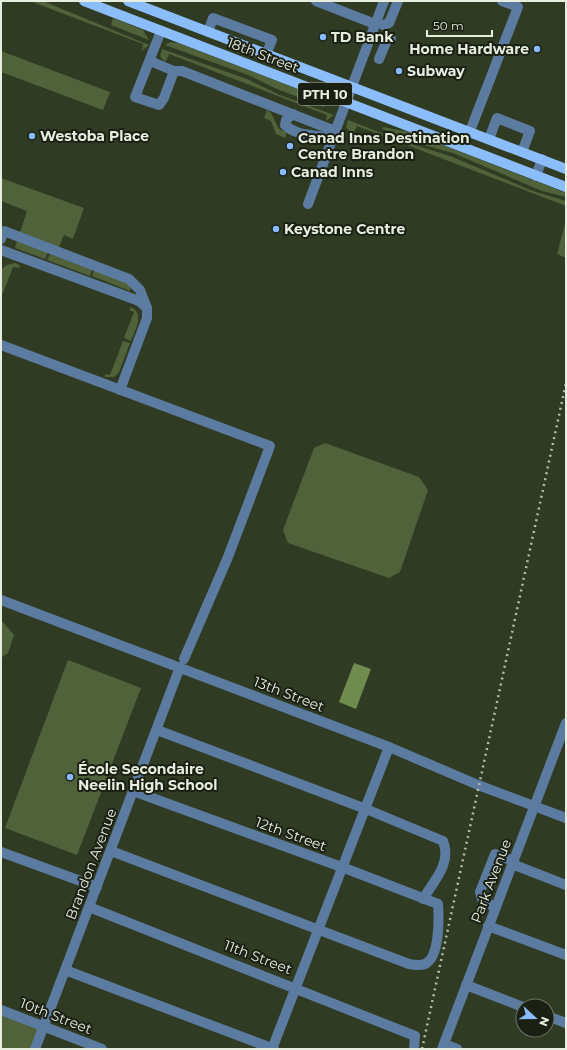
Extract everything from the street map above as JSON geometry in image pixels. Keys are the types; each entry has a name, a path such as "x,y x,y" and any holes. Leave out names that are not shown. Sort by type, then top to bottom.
{"main road":[{"name":"18th Street","path":"84,1 101,4 161,31 566,187"},
{"name":"18th Street","path":"128,1 566,169"}],"street":[{"path":"316,1 379,25 389,23 398,1"},
{"path":"308,204 351,87 379,25 384,1"},
{"path":"470,131 518,7 502,1"},
{"path":"208,32 212,18 272,40 266,55"},
{"path":"161,31 136,97 143,101 159,105 164,98 174,70"},
{"path":"379,59 387,40 391,39"},
{"path":"150,61 293,114 334,135"},
{"path":"282,110 285,125"},
{"path":"285,125 286,120 293,114"},
{"path":"489,139 497,118 530,131 522,152"},
{"path":"285,125 304,135 334,135"},
{"path":"536,176 542,160"},
{"path":"1,239 4,232 129,279 140,290 147,308 147,318 120,390 1,345"},
{"path":"1,250 139,302 147,308"},
{"name":"Brandon Avenue","path":"35,1049 182,663 228,557 270,446 120,390"},
{"name":"13th Street","path":"1,600 182,663 566,818"},
{"name":"Park Avenue","path":"443,1047 534,806 562,745 566,723"},
{"path":"157,730 366,809 443,841 446,850 446,859 441,871 423,899"},
{"path":"65,970 273,1049 389,747"},
{"name":"12th Street","path":"133,791 438,904 439,919 437,938 431,960 424,964 409,964 319,929"},
{"path":"111,851 319,929"},
{"path":"1,852 97,887"},
{"path":"496,907 483,902 480,892 495,854 512,863 566,885"},
{"name":"11th Street","path":"89,907 296,987 415,1036 414,1049"},
{"path":"488,926 566,955"},
{"path":"466,985 515,1004"},
{"name":"10th Street","path":"1,1010 102,1049"},
{"path":"555,1019 566,1023"},
{"path":"443,1047 457,1049"}],"shaded area":[{"path":"30,1 43,1 149,45 142,51 143,44"},
{"path":"113,18 143,30 149,40 111,25"},
{"path":"170,42 178,43 326,100 324,107 277,89 248,75 165,45"},
{"path":"162,49 247,79 280,95 334,115 326,121 327,115 169,54 166,61 164,61 160,56"},
{"path":"1,51 110,92 103,110 1,72"},
{"path":"267,110 271,113 279,129 287,132 285,138 276,134 271,121 264,118"},
{"path":"348,120 402,141 450,156 533,191 566,201 566,206 357,126 354,132 351,133 346,127"},
{"path":"383,127 409,132 566,193 566,197 542,191 453,153 427,146 382,129"},
{"path":"1,178 84,208 73,239 64,235 59,247 20,232 27,211 1,201"},
{"path":"566,220 566,258 557,254"},
{"path":"17,241 49,250 45,259 15,248"},
{"path":"50,254 92,270 90,276 47,260"},
{"path":"15,263 19,265 20,268 13,267 3,293 1,293 1,270 6,265"},
{"path":"95,268 126,279 131,287 130,291 92,276"},
{"path":"131,307 137,314 138,322 131,341 124,338 134,312 129,310"},
{"path":"123,341 130,343 119,372 114,377 105,377 105,374 110,375"},
{"path":"325,443 419,477 428,490 400,572 389,578 288,543 283,530 314,448"},
{"path":"1,620 14,635 8,653 1,658"},
{"path":"68,660 141,688 77,855 5,828"},
{"path":"354,663 371,669 356,709 339,702"},
{"path":"1,1010 44,1026 35,1049 1,1049"}],"railway":[{"path":"422,1049 566,383"}],"place":[{"name":"TD Bank","path":"323,37"},
{"name":"Home Hardware","path":"537,49"},
{"name":"Subway","path":"399,71"},
{"name":"Westoba Place","path":"32,136"},
{"name":"Canad Inns Destination Centre Brandon","path":"290,146"},
{"name":"Canad Inns","path":"283,172"},
{"name":"Keystone Centre","path":"276,229"},
{"name":"École Secondaire Neelin High School","path":"70,777"}]}
